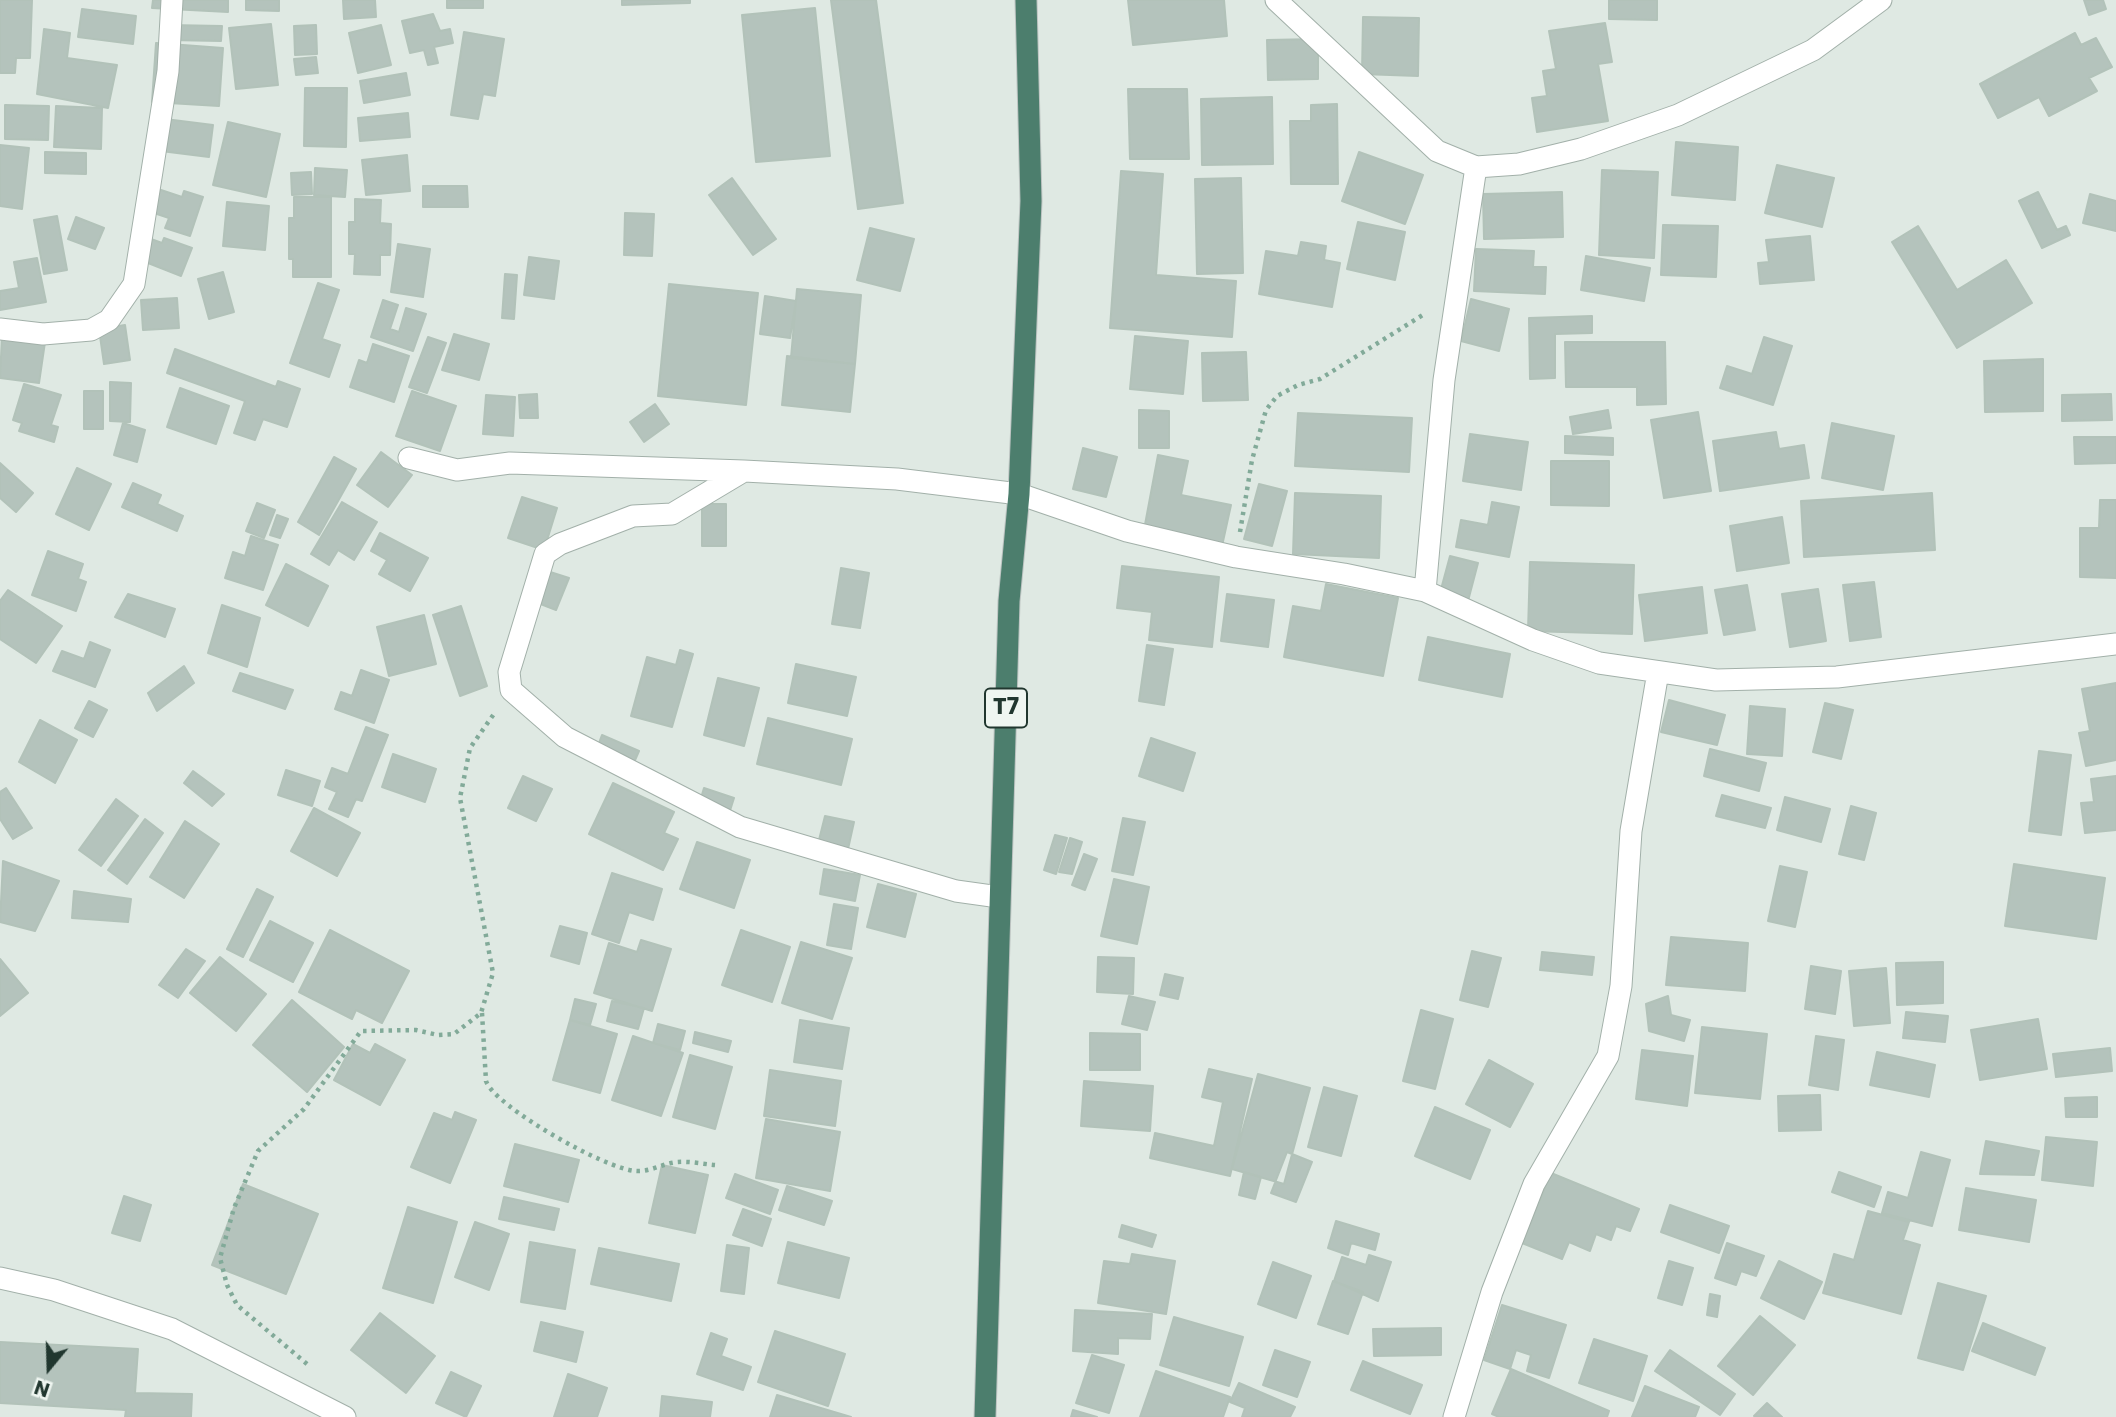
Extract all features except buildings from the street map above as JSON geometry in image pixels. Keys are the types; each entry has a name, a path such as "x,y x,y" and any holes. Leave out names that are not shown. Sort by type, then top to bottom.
{"highway":[{"name":"T7","path":"985,1417 1009,601 1019,494 1031,201 1026,0"}],"street":[{"path":"0,329 43,334 91,330 109,320 134,284 168,71 172,0"},
{"path":"1276,0 1437,150 1476,167 1518,164 1581,149 1678,114 1813,50 1881,0"},
{"path":"1425,591 1444,380 1476,167"},
{"path":"409,458 457,470 510,463 744,471 897,479 1019,494 1126,531 1236,557 1344,573 1425,591 1533,640 1599,663 1716,680 1837,677 2091,649 2116,643"},
{"path":"744,471 672,514 633,516 560,544 545,554 509,673 511,690 565,737 740,827 956,891 999,897"},
{"path":"1454,1417 1492,1292 1534,1184 1608,1056 1621,986 1631,831 1658,672"},
{"path":"0,1278 54,1290 172,1329 345,1417"}],"path":[{"path":"1236,557 1252,460 1266,410 1277,396 1298,385 1320,379 1457,294"},
{"path":"511,690 470,748 460,798 493,972 481,1013 486,1081 489,1089 511,1107 612,1166 635,1171 677,1162 715,1165"},
{"path":"317,1374 299,1355 237,1305 227,1285 220,1258 234,1208 258,1151 304,1109 361,1031 416,1030 438,1035 454,1034 481,1013"}]}
